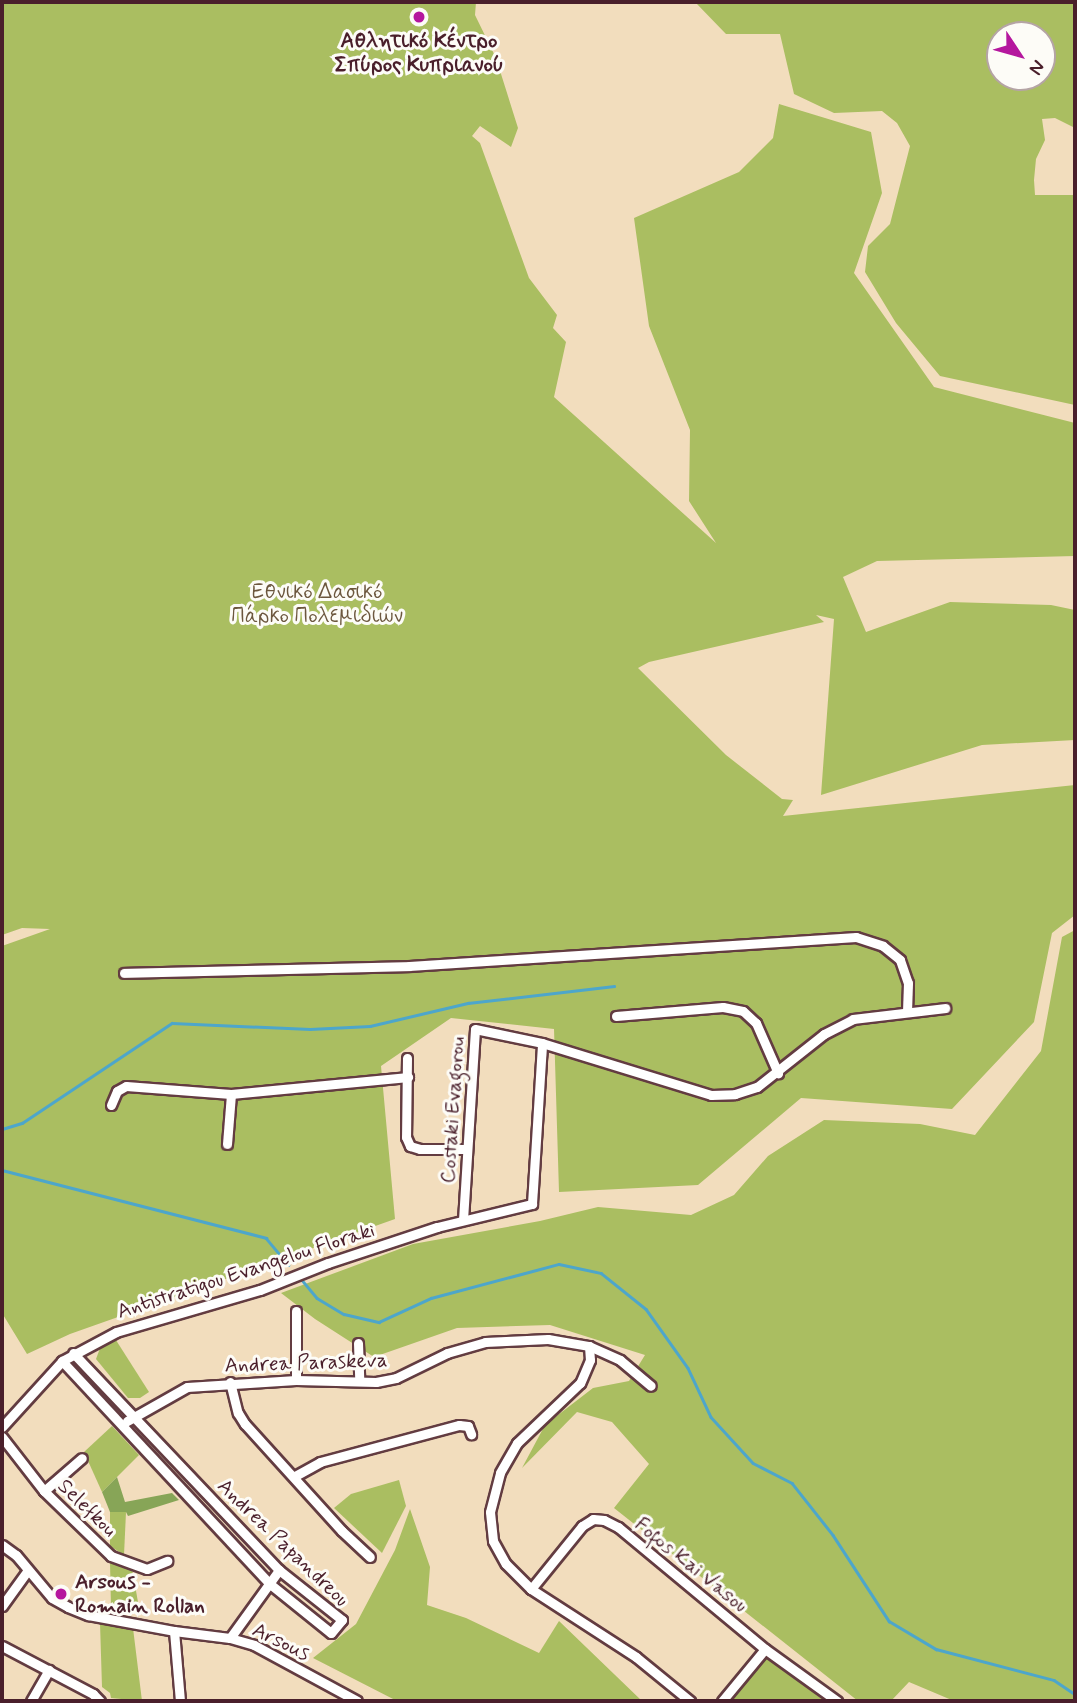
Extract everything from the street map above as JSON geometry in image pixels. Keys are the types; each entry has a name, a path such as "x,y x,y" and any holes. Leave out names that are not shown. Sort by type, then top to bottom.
{"street":[{"path":"124,973 409,966 856,937 883,946 900,960 908,984 907,1011"},
{"path":"616,1016 723,1007 743,1011 756,1023 778,1073"},
{"path":"542,1043 711,1095 735,1094 757,1087 834,1029 853,1019 946,1008"},
{"name":"Costaki Evagorou","path":"463,1220 475,1029 542,1043"},
{"name":"Antistratigou Evangelou Floraki","path":"2,1427 62,1361 116,1332 260,1290 328,1263 463,1220 532,1204 542,1043"},
{"path":"407,1058 406,1137 410,1146 420,1149 466,1149"},
{"path":"111,1105 117,1091 126,1086 231,1094 408,1077"},
{"path":"227,1144 231,1094"},
{"path":"296,1311 296,1380"},
{"name":"Andrea Paraskeva","path":"122,1425 131,1417 187,1387 230,1382 396,1378 447,1353 485,1342 548,1339 589,1346 620,1360 652,1386"},
{"path":"358,1343 359,1380"},
{"path":"589,1346 586,1374 517,1443 500,1473 491,1512 493,1541 506,1564 531,1589 636,1657 690,1701"},
{"name":"Andrea Papandreou","path":"62,1361 270,1584 331,1633 342,1620 279,1570 73,1353"},
{"path":"230,1382 238,1413 245,1424 295,1476 342,1531 370,1557"},
{"path":"295,1476 320,1462 458,1425 468,1426 471,1434"},
{"name":"Selefkou","path":"2,1437 44,1491 111,1556 147,1569 167,1561"},
{"path":"44,1491 82,1458"},
{"name":"Fofos Kai Vasou","path":"531,1589 582,1526 593,1519 604,1520 618,1527 765,1649 838,1701"},
{"name":"Arsous","path":"2,1545 52,1598 88,1615 230,1638 274,1654 357,1701"},
{"path":"2,1606 28,1570"},
{"path":"230,1638 279,1570"},
{"path":"174,1631 180,1701"},
{"path":"2,1646 93,1694 100,1701"},
{"path":"722,1701 765,1649"},
{"path":"31,1701 49,1670"}],"green space":[{"name":"Εθνικό Δασικό Πάρκο Πολεμιδιών","path":"2,2 476,2 475,15 496,58 518,128 511,147 480,126 472,136 480,143 529,278 557,315 553,328 566,342 554,397 716,543 689,501 690,430 649,326 634,218 739,172 773,138 779,104 871,132 882,193 854,273 934,387 1075,423 1075,556 877,561 843,577 866,632 950,602 1051,605 1075,610 1075,740 982,745 821,795 834,619 816,615 824,622 649,662 638,668 726,755 782,799 793,800 783,816 1075,785 1075,915 1052,933 1034,1022 952,1109 801,1098 698,1185 559,1192 554,1029 451,1018 381,1066 395,1219 70,1334 27,1354 2,1313 2,946 50,929 22,928 2,935"},
{"path":"695,2 1075,2 1075,128 1055,118 1042,119 1045,140 1036,159 1034,180 1035,195 1075,195 1075,405 940,376 896,323 865,272 868,246 890,224 910,146 897,123 882,111 834,113 794,94 780,34 726,34"},
{"path":"1075,930 1075,1701 954,1701 909,1682 891,1701 858,1701 614,1508 649,1464 612,1422 577,1412 522,1468 545,1425 593,1388 629,1381 645,1355 550,1325 457,1328 374,1357 315,1319 281,1293 413,1244 540,1221 598,1207 691,1215 734,1195 768,1156 824,1120 920,1124 975,1135 1041,1051 1062,937"},
{"path":"114,1337 149,1392 140,1398 128,1398 96,1359 102,1343"},
{"path":"112,1426 139,1455 102,1492 84,1452"},
{"path":"117,1477 125,1502 172,1493 179,1500 128,1516 126,1512 110,1512 102,1492"},
{"path":"399,1480 406,1506 382,1553 334,1508 351,1494"},
{"path":"410,1509 430,1567 427,1605 466,1618 539,1653 559,1621 642,1701 397,1701 313,1658 356,1624 395,1550"},
{"path":"110,1512 126,1512 124,1555 110,1546"},
{"path":"110,1562 132,1569 140,1613 111,1608"},
{"path":"100,1623 133,1628 142,1701 111,1698 110,1693 102,1687"},
{"path":"763,1656 773,1657 824,1701 724,1701"}],"waterway":[{"path":"2,1129 22,1123 172,1023 310,1029 370,1026 468,1003 614,986"},
{"path":"2,1170 266,1238 289,1265"},
{"path":"302,1280 317,1298 344,1314 379,1322 431,1298 559,1264 601,1273 646,1309 688,1368 711,1417 753,1463 792,1483 833,1535 889,1621 936,1649 1054,1680 1075,1694"}],"place":[{"name":"Αθλητικό Κέντρο Σπύρος Κυπριανού","path":"419,17"},
{"name":"Arsous - Romain Rollan","path":"61,1594"}]}
